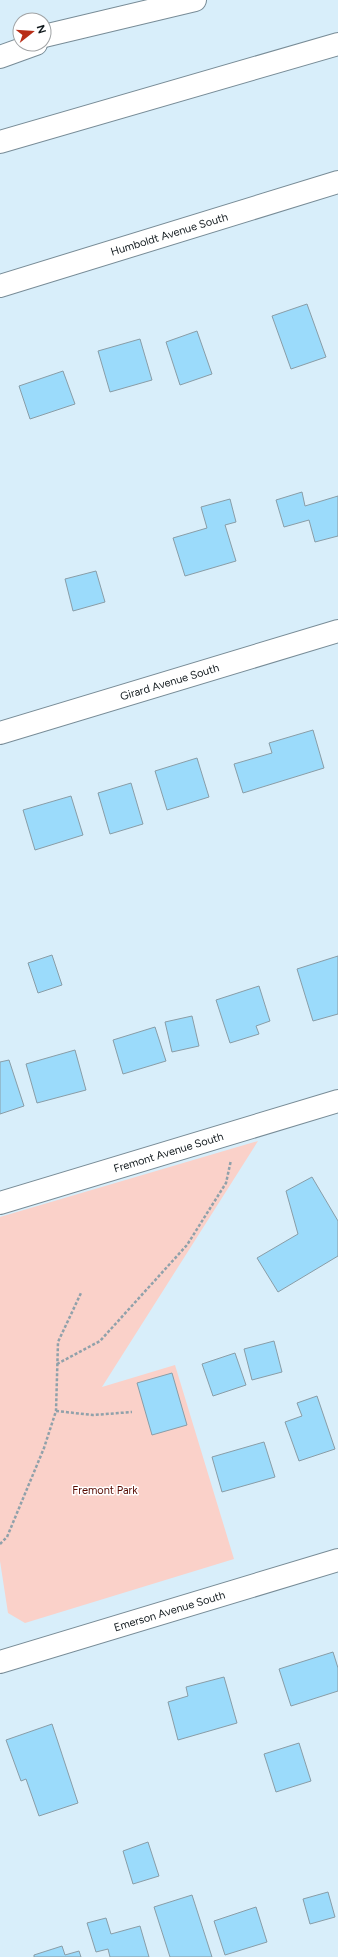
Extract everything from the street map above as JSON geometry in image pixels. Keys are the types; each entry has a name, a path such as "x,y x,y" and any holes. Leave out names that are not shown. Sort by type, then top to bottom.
{"main road":[{"path":"52,34 195,0"},
{"path":"52,38 78,29"},
{"path":"0,44 12,42"},
{"path":"0,142 338,44"},
{"path":"0,57 14,52"},
{"name":"Humboldt Avenue South","path":"0,286 338,182"},
{"name":"Girard Avenue South","path":"0,733 338,631"},
{"name":"Fremont Avenue South","path":"0,1203 338,1102"},
{"name":"Emerson Avenue South","path":"0,1662 338,1560"}],"path":[{"path":"57,1364 100,1341 187,1245 226,1183 231,1161 225,1135"},
{"path":"0,1544 7,1537 44,1448 56,1411 58,1342 81,1293"},
{"path":"56,1411 93,1415 132,1412"}],"green space":[{"name":"Fremont Park","path":"258,1141 102,1387 175,1365 234,1559 25,1623 8,1613 0,1561 0,1217"}],"building":[{"path":"307,304 326,357 291,369 272,316"},
{"path":"197,331 212,374 180,385 166,342"},
{"path":"140,339 152,380 110,392 98,351"},
{"path":"63,371 75,404 30,419 19,386"},
{"path":"302,492 305,506 338,496 338,536 315,542 309,520 284,527 276,500"},
{"path":"230,499 236,522 225,525 236,561 185,576 173,538 207,528 201,507"},
{"path":"96,571 105,602 73,611 65,579"},
{"path":"313,730 324,768 243,793 234,764 272,753 269,743"},
{"path":"197,758 209,797 167,810 155,771"},
{"path":"131,783 143,824 110,834 98,793"},
{"path":"71,796 83,835 35,850 23,810"},
{"path":"52,955 62,985 38,993 28,963"},
{"path":"338,956 338,1014 313,1021 297,969"},
{"path":"259,986 270,1021 256,1026 259,1034 230,1043 216,1000"},
{"path":"192,1016 199,1046 172,1052 165,1022"},
{"path":"155,1027 166,1061 123,1074 113,1040"},
{"path":"75,1050 86,1090 37,1103 26,1064"},
{"path":"9,1060 24,1106 0,1114 0,1062"},
{"path":"312,1177 338,1221 338,1256 278,1292 257,1258 298,1234 286,1191"},
{"path":"274,1341 282,1372 252,1380 244,1349"},
{"path":"235,1353 246,1385 213,1396 202,1364"},
{"path":"172,1373 187,1425 152,1435 137,1383"},
{"path":"317,1396 335,1449 299,1461 285,1422 302,1416 297,1403"},
{"path":"264,1442 275,1477 222,1492 212,1457"},
{"path":"333,1652 338,1668 338,1691 291,1706 279,1669"},
{"path":"224,1677 237,1723 178,1740 168,1702 188,1696 186,1687"},
{"path":"52,1724 78,1803 39,1816 26,1779 21,1781 6,1740"},
{"path":"299,1743 311,1781 276,1792 264,1754"},
{"path":"148,1842 159,1876 133,1884 123,1851"},
{"path":"328,1892 335,1917 310,1924 303,1899"},
{"path":"192,1895 212,1957 170,1957 154,1907"},
{"path":"256,1907 267,1942 225,1955 214,1921"},
{"path":"106,1918 111,1934 140,1926 149,1957 110,1957 108,1949 96,1952 87,1923"},
{"path":"62,1946 65,1955 79,1951 81,1957 34,1957 34,1955"}]}
